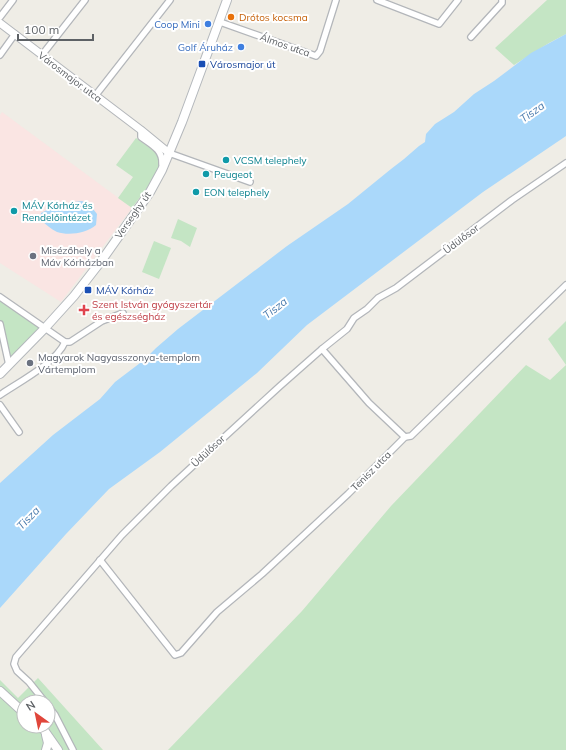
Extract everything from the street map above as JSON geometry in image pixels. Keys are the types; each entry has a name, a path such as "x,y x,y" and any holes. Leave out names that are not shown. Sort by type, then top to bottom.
{"main road":[{"name":"Verseghy út","path":"0,374 74,296 102,260 150,192 169,153 220,22 227,0"},
{"path":"0,692 16,706"},
{"path":"46,734 51,749"}],"street":[{"path":"0,16 13,0"},
{"path":"42,55 85,0"},
{"path":"96,96 170,0"},
{"name":"Álmos utca","path":"220,22 316,56 320,51 336,0"},
{"path":"377,0 439,24 458,0"},
{"path":"471,37 502,3 502,0"},
{"name":"Városmajor utca","path":"0,23 169,153"},
{"path":"0,55 15,34"},
{"name":"Városmajor utca","path":"141,130 142,137 158,150 163,157 162,170"},
{"path":"169,153 250,182"},
{"name":"Üdülősor","path":"39,694 29,682 17,671 14,664 16,657 100,560 171,486 322,349 347,329 354,318 367,309 378,298 396,288 512,200 566,164"},
{"name":"Tenisz utca","path":"100,560 175,655 181,653 217,612 268,569 348,494 405,437 411,436 566,285"},
{"path":"0,297 65,342 70,342 102,321 123,313"},
{"path":"0,324 9,365"},
{"path":"0,395 47,363 62,350 65,342"},
{"path":"322,349 368,402 405,437"},
{"path":"0,405 19,432"},
{"path":"56,717 74,750"}],"shaded area":[{"path":"2,112 132,208 61,302 0,263 0,115"}],"green space":[{"path":"547,0 566,0 566,34 514,65 495,48"},
{"path":"136,138 158,154 161,159 160,170 132,208 118,198 133,177 116,165"},
{"path":"178,219 197,228 190,247 181,241 171,238"},
{"path":"154,241 171,248 159,279 142,272"},
{"path":"0,297 45,328 9,365 0,324"},
{"path":"566,321 566,365 548,339"},
{"path":"526,365 550,380 566,365 566,750 168,750 302,611 391,506"},
{"path":"38,678 52,694 22,694"},
{"path":"0,680 16,696 16,734 56,734 56,698 103,750 0,750"}],"water":[{"name":"Tisza","path":"566,34 566,136 483,192 307,325 257,373 160,452 109,489 66,534 0,608 0,483 53,435 100,399 115,382 144,360 178,329 287,246 348,204 425,142 426,134 435,124 454,112 474,94 531,53"},
{"path":"82,201 90,205 97,214 96,225 88,230 72,234 57,232 40,219 41,213 49,209 66,208 74,202"}],"place":[{"name":"Drótos kocsma","path":"231,17"},
{"name":"Coop Mini","path":"208,24"},
{"name":"Golf Áruház","path":"241,47"},
{"name":"Városmajor út","path":"202,64"},
{"name":"VCSM telephely","path":"226,160"},
{"name":"Peugeot","path":"206,174"},
{"name":"EON telephely","path":"196,192"},
{"name":"MÁV Kórház és Rendelőintézet","path":"14,211"},
{"name":"Misézőhely a Máv Kórházban","path":"33,256"},
{"name":"MÁV Kórház","path":"88,290"},
{"name":"Szent István gyógyszertár és egészségház","path":"84,310"},
{"name":"Magyarok Nagyasszonya-templom Vártemplom","path":"30,363"}]}
